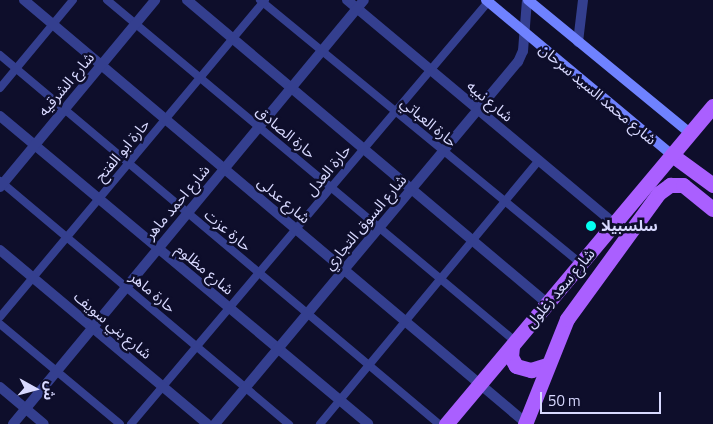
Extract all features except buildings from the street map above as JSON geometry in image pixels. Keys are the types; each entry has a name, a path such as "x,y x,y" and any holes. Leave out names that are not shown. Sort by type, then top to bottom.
{"main road":[{"name":"شارع سعد زغلول","path":"446,424 713,106"},
{"name":"شارع محمد السيد سرحان","path":"672,155 713,185"},
{"name":"شارع سعد زغلول","path":"526,423 546,365 576,304 659,193 677,184 694,193 713,209"},
{"path":"514,344 510,356 516,366 532,370 546,365"}],"street":[{"name":"شارع عدلى","path":"24,0 344,270 482,383 526,423"},
{"name":"شارع الشرقيه","path":"1,184 155,0"},
{"path":"187,0 547,303"},
{"name":"شارع نبيه","path":"347,0 614,223"},
{"name":"شارع احمد ماهر","path":"13,424 364,0"},
{"name":"شارع السوق التجاري","path":"215,424 518,62 525,33 528,0"},
{"name":"شارع محمد السيد سرحان","path":"528,0 690,132"},
{"path":"578,42 583,0"},
{"name":"شارع محمد السيد سرحان","path":"487,1 672,155"},
{"name":"شارع مظلوم","path":"0,116 368,424"},
{"name":"شارع بني سويف","path":"0,250 208,424"},
{"path":"0,387 44,424"}],"lane":[{"path":"0,88 73,0"},
{"name":"حارة الصادق","path":"107,0 514,344"},
{"name":"حارة ابو الفتح","path":"0,317 263,1"},
{"name":"حارة العباتي","path":"263,1 443,152 581,264"},
{"name":"حارة العدل","path":"131,424 487,1"},
{"name":"حارة عزت","path":"0,55 258,274 439,424"},
{"path":"320,424 538,161"},
{"name":"حارة ماهر","path":"1,184 288,424"},
{"path":"0,324 120,424"}],"place":[{"name":"سلسبيلا","path":"591,226"}]}
